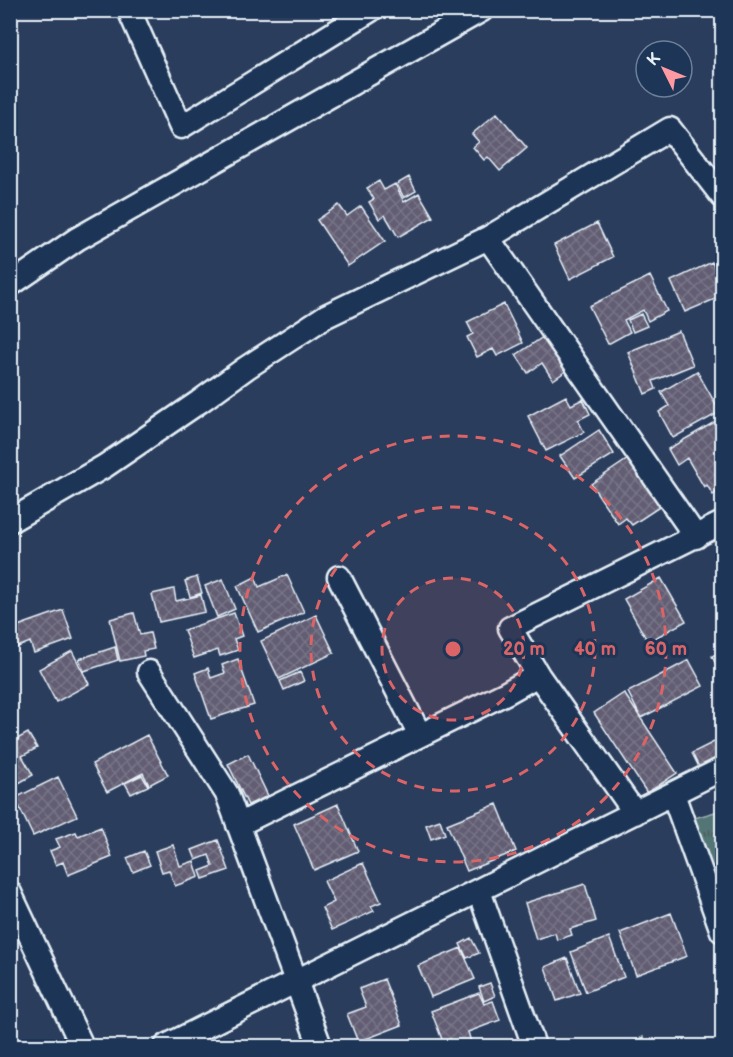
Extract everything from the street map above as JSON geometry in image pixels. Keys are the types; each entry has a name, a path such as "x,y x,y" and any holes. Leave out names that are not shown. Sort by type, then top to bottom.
{"street":[{"path":"129,10 181,127 362,13"},
{"path":"10,285 76,239 482,10"},
{"path":"10,521 105,466 246,368 326,316 488,238 670,129 723,195"},
{"path":"488,238 696,537"},
{"path":"635,813 538,675 510,628 723,523"},
{"path":"339,577 420,735"},
{"path":"149,672 227,794 320,1047"},
{"path":"238,825 538,675"},
{"path":"166,1047 723,770"},
{"path":"673,794 723,931"},
{"path":"479,891 534,1047"},
{"path":"10,893 79,1046"}],"green space":[{"path":"722,810 722,907 691,819"}],"building":[{"path":"497,113 527,148 500,171 488,157 484,160 473,147 479,142 472,134"},
{"path":"409,177 416,191 404,198 397,184"},
{"path":"379,181 384,190 395,184 404,202 419,193 433,217 398,237 385,215 379,219 369,202 374,199 367,188"},
{"path":"339,205 347,216 361,206 385,241 348,266 317,220"},
{"path":"597,223 613,257 570,279 554,245"},
{"path":"712,262 722,287 722,296 685,312 671,281"},
{"path":"650,276 667,311 648,321 643,310 624,320 630,332 608,344 589,306"},
{"path":"504,304 523,343 497,356 493,349 477,357 467,337 473,334 467,322"},
{"path":"641,314 647,326 633,332 628,320"},
{"path":"679,331 693,365 653,381 656,389 645,394 628,352"},
{"path":"543,337 566,371 553,380 542,363 528,373 516,355"},
{"path":"697,371 720,412 673,438 659,412 669,406 661,392"},
{"path":"566,396 571,405 583,399 590,414 578,420 584,432 546,451 528,416"},
{"path":"718,420 722,427 722,489 713,495 707,485 704,487 687,458 677,465 668,449"},
{"path":"599,430 614,454 575,478 560,456"},
{"path":"634,455 667,502 632,525 626,518 618,524 591,484"},
{"path":"287,575 304,612 258,632 237,586 255,577 259,587"},
{"path":"197,577 202,593 190,597 185,581"},
{"path":"661,578 686,621 648,642 624,599"},
{"path":"223,579 235,609 217,617 205,586"},
{"path":"174,589 176,601 201,595 205,612 159,622 152,594"},
{"path":"63,610 73,639 34,653 30,642 18,647 12,628"},
{"path":"134,613 140,635 150,633 154,649 143,651 144,656 120,661 110,619"},
{"path":"234,613 242,636 234,639 238,650 220,656 218,650 194,658 184,630"},
{"path":"316,615 334,653 279,679 261,641"},
{"path":"115,647 118,660 84,671 79,659"},
{"path":"72,651 89,684 56,702 39,669"},
{"path":"722,651 722,677 712,656"},
{"path":"238,659 254,705 211,719 195,673 208,668 211,678 225,673 222,665"},
{"path":"689,660 703,686 641,718 628,692"},
{"path":"300,672 304,681 284,690 280,681"},
{"path":"624,693 677,773 647,793 594,713"},
{"path":"28,733 37,748 22,756 33,775 10,788 10,743"},
{"path":"147,735 168,775 149,785 143,773 107,792 92,764"},
{"path":"722,738 722,757 700,769 692,753"},
{"path":"248,754 268,796 248,805 228,764"},
{"path":"142,775 148,786 131,794 125,783"},
{"path":"58,777 77,816 33,836 15,798"},
{"path":"338,804 358,851 314,870 294,824"},
{"path":"497,804 516,851 467,871 447,824"},
{"path":"440,820 445,834 431,839 426,825"},
{"path":"101,827 112,857 68,875 63,862 56,865 50,851 60,847 56,839 76,832 78,836"},
{"path":"218,840 229,870 203,879 200,871 213,866 209,855 196,860 192,850"},
{"path":"173,845 180,866 194,861 199,877 175,886 169,870 162,872 155,851"},
{"path":"144,851 150,865 133,872 127,858"},
{"path":"363,863 381,902 371,906 374,911 332,930 322,908 334,902 324,881"},
{"path":"585,884 596,921 570,929 572,935 557,940 555,933 536,939 525,903"},
{"path":"671,913 687,956 636,975 620,933"},
{"path":"609,937 624,977 586,992 571,952"},
{"path":"471,938 479,953 467,958 460,944"},
{"path":"461,948 475,979 431,997 418,966"},
{"path":"567,958 580,993 557,1001 545,967"},
{"path":"384,979 402,1025 358,1042 347,1014 366,1007 359,989"},
{"path":"490,983 495,996 484,1001 479,987"},
{"path":"479,993 484,1004 493,1001 500,1020 468,1032 471,1042 461,1046 453,1046 450,1039 443,1042 431,1011"},
{"path":"643,1037 647,1046 624,1046"}]}
